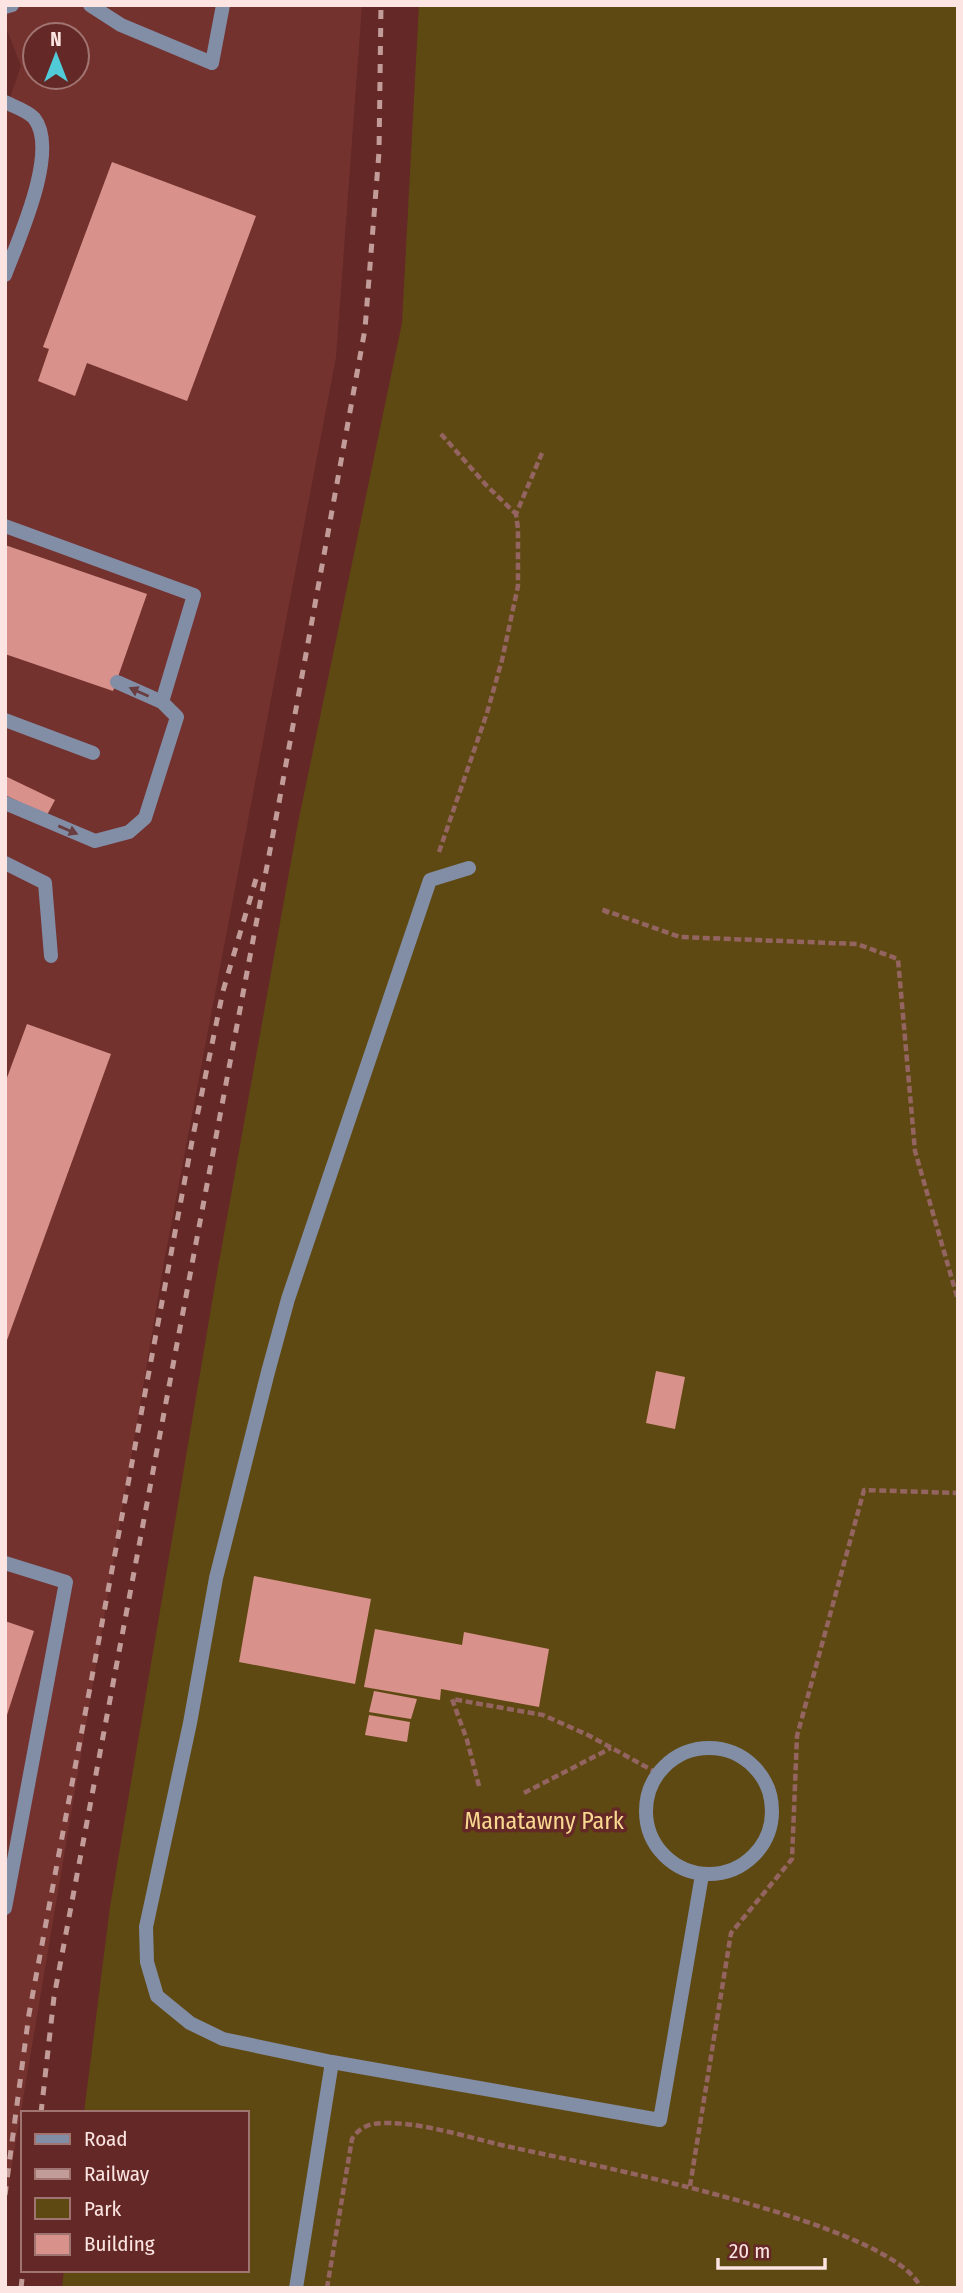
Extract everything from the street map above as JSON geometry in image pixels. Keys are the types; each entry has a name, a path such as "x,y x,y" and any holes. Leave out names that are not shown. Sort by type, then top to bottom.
{"street":[{"path":"5,7 12,5"},
{"path":"90,5 121,25 212,63 223,5"},
{"path":"5,102 34,117 43,138 42,170 5,275"},
{"path":"5,526 194,595 162,702"},
{"path":"5,803 95,841 129,832 145,818 177,717 162,702 117,682"},
{"path":"5,720 93,753"},
{"path":"5,863 45,883 51,956"},
{"path":"469,868 430,880 288,1299 216,1578 190,1723 146,1927 147,1962 157,1996 190,2023 223,2039 332,2062 660,2120 702,1874"},
{"path":"5,1563 66,1582 5,1908"},
{"path":"700,1748 720,1749 740,1755 757,1769 768,1787 773,1809 770,1831 760,1850 744,1864 724,1873 702,1874 682,1869 666,1857 653,1841 646,1822 646,1802 652,1783 659,1774 664,1766 681,1754 700,1748"},
{"path":"296,2288 332,2062"}],"path":[{"path":"441,434 516,514"},
{"path":"430,880 487,713 518,586 516,514 542,453"},
{"path":"609,913 601,909 680,937 857,944 898,958 915,1150 958,1300"},
{"path":"690,2186 731,1933 792,1859 797,1737 864,1490 958,1493"},
{"path":"479,1786 452,1699 543,1715 611,1747 659,1774"},
{"path":"524,1793 611,1747"},
{"path":"327,2288 352,2139 361,2129 371,2124 433,2130 690,2186 856,2241 901,2263 921,2288"}],"shaded area":[{"path":"5,5 362,5 336,357 164,1262 5,2206 5,112 21,66 5,25"}],"green space":[{"name":"Manatawny Park","path":"419,5 958,5 958,2288 62,2288 64,2272 248,2272 248,2111 84,2111 110,1907 216,1279 298,823 402,323"}],"building":[{"path":"112,162 256,216 187,401 87,363 75,396 38,381 49,349 43,347"},
{"path":"5,545 147,594 113,691 5,654"},
{"path":"5,776 55,800 47,815 5,795"},
{"path":"27,1024 111,1054 6,1343 5,1083"},
{"path":"656,1371 685,1377 675,1429 646,1423"},
{"path":"254,1576 371,1599 355,1684 239,1662"},
{"path":"5,1621 34,1631 6,1718 5,1718"},
{"path":"375,1629 462,1645 464,1632 549,1649 539,1707 441,1689 440,1700 364,1687"},
{"path":"374,1691 417,1699 411,1719 369,1712"},
{"path":"369,1715 410,1722 407,1742 365,1735"}],"railway":[{"path":"41,2111 54,1997 280,797 365,329 379,152 381,5"},
{"path":"5,2195 29,2014 193,1136 223,991 256,879"},
{"path":"21,2288 23,2272"}]}
